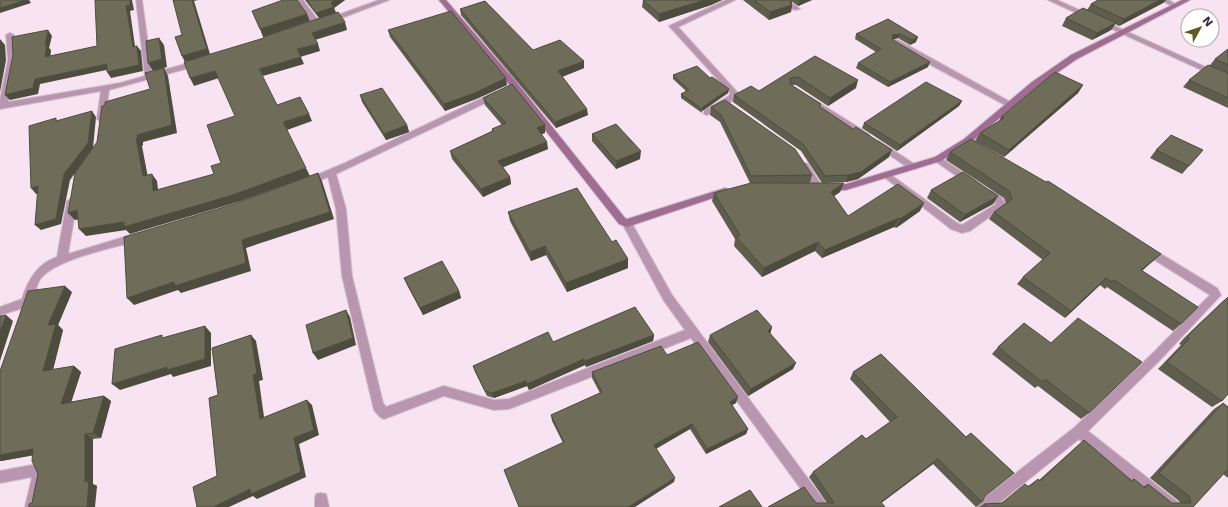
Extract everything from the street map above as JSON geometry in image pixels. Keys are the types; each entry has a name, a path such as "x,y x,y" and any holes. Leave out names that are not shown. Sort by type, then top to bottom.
{"street":[{"path":"139,0 149,77"},
{"path":"300,0 314,25 386,0"},
{"path":"442,0 508,89 622,221 627,223 668,298 822,507"},
{"path":"707,112 727,105 734,95 733,90 672,26 732,0"},
{"path":"784,0 796,9"},
{"path":"1051,0 1228,80"},
{"path":"1164,0 1175,6"},
{"path":"800,158 815,188 846,187 938,159 971,143 1010,104 1074,56 1187,0"},
{"path":"10,35 12,60 2,106 105,88 149,77 205,60"},
{"path":"895,42 1010,104"},
{"path":"101,126 105,88"},
{"path":"296,186 330,173 508,89"},
{"path":"804,96 913,167"},
{"path":"887,175 954,226 962,229 967,228 1001,205 1000,201 938,159"},
{"path":"330,173 341,209 347,276 355,314 378,406 384,413 444,391 494,405 509,404 693,332"},
{"path":"627,223 733,188"},
{"path":"62,260 74,190"},
{"path":"22,316 34,277 46,267 62,260 145,235"},
{"path":"984,507 1079,431 1156,357 1216,295 1213,291 1139,245"},
{"path":"0,311 27,302"},
{"path":"1079,431 1173,507"},
{"path":"0,477 32,471 36,472 39,479 32,507"}],"building":[{"path":"25,0 0,8 0,1"},
{"path":"95,0 130,0 130,5 126,6 133,47 137,46 139,65 107,72 107,64 35,79 33,88 5,95 13,55 12,37 48,30 45,45 47,45 45,57 97,46"},
{"path":"173,0 192,0 207,49 182,56 175,37 182,35"},
{"path":"283,0 297,0 307,14 260,29 252,11"},
{"path":"307,0 335,0 331,3 334,7 316,13"},
{"path":"643,0 705,0 659,14"},
{"path":"754,0 790,0 792,5 770,12"},
{"path":"1098,0 1160,0 1124,19 1091,4"},
{"path":"485,1 533,50 560,40 584,61 558,71 587,109 555,122 460,9"},
{"path":"1083,8 1116,23 1097,33 1066,18"},
{"path":"451,11 506,78 475,93 444,104 388,30"},
{"path":"338,12 345,22 312,33 318,44 297,49 301,57 259,69 277,105 300,97 309,114 283,122 306,168 233,195 124,227 124,222 79,229 77,210 68,213 75,173 97,142 102,106 105,105 105,102 150,89 145,73 164,68 172,125 137,135 138,138 136,138 143,176 152,174 153,191 214,174 211,166 221,163 207,125 235,116 215,71 190,78 184,62 264,38 263,37"},
{"path":"888,19 918,37 912,40 900,34 892,35 893,40 930,62 890,82 858,63 881,49 856,34"},
{"path":"159,38 162,59 148,63 146,41"},
{"path":"1228,49 1228,65 1215,59"},
{"path":"815,56 858,80 830,98 798,77 790,78 790,84 821,104 819,106 853,129 856,127 892,150 861,172 848,175 825,176 803,144 734,95 751,86 759,91"},
{"path":"1208,65 1228,73 1228,98 1189,80"},
{"path":"697,66 710,78 712,77 729,89 702,109 681,94 689,90 673,75"},
{"path":"1055,72 1083,85 1009,150 980,133 1004,118 1001,117"},
{"path":"926,82 962,101 900,145 864,123"},
{"path":"512,84 545,125 537,128 547,142 498,161 510,177 481,189 450,151 493,131 492,129 506,123 483,98"},
{"path":"382,88 407,125 384,134 360,95"},
{"path":"725,100 795,149 812,175 751,176 721,115 711,107"},
{"path":"92,111 88,143 64,174 56,219 35,225 38,186 31,188 29,126 56,118 56,121"},
{"path":"616,124 641,151 616,161 592,134"},
{"path":"1171,135 1203,150 1189,166 1156,150"},
{"path":"971,139 1046,182 1048,181 1161,254 1141,270 1198,307 1181,324 1114,280 1112,282 1106,278 1071,311 1023,277 1050,253 994,212 1012,199 1009,191 950,152"},
{"path":"963,172 998,196 965,215 931,190"},
{"path":"318,173 330,212 242,240 246,263 175,286 174,282 127,298 124,237 234,204"},
{"path":"751,183 844,183 831,192 848,216 898,184 924,203 900,219 899,218 825,250 818,242 764,268 736,237 740,235 714,193"},
{"path":"577,188 612,242 616,240 628,259 566,283 545,246 530,252 508,212"},
{"path":"442,261 459,291 420,308 404,278"},
{"path":"65,286 48,325 56,324 43,371 74,366 61,404 104,396 93,433 85,434 85,482 89,481 87,507 29,507 29,504 32,503 38,474 32,461 33,449 0,455 0,371 28,291"},
{"path":"1228,297 1228,394 1222,401 1167,362 1190,338 1187,337 1192,331"},
{"path":"635,307 654,335 585,361 584,359 527,384 526,381 492,393 485,391 473,366 548,332 553,342"},
{"path":"346,310 353,338 313,353 306,325"},
{"path":"757,310 772,327 768,331 796,363 751,389 710,335"},
{"path":"6,315 0,332 0,316"},
{"path":"1078,318 1142,362 1089,413 1045,379 1042,382 998,347 1024,323 1051,343"},
{"path":"205,326 205,359 167,370 167,367 112,384 115,349 162,335 162,338"},
{"path":"251,335 257,374 253,375 260,419 307,400 314,430 294,438 301,472 251,494 250,489 213,507 197,507 193,487 217,476 209,398 218,395 212,348"},
{"path":"698,342 738,397 730,402 748,429 707,449 692,424 654,445 675,478 628,507 519,507 504,470 564,442 551,415 602,392 592,372 661,346 667,355"},
{"path":"881,354 966,437 971,433 1014,473 985,496 982,502 938,459 881,502 885,507 768,507 804,487 816,503 834,503 813,472 862,435 866,439 897,417 853,372"},
{"path":"1223,403 1228,407 1228,469 1193,507 987,507 984,504 1002,503 1025,484 1029,487 1038,479 1040,481 1084,440 1132,481 1134,479 1145,488 1148,484 1172,503 1191,503 1189,496 1159,473"},
{"path":"750,490 762,507 719,507"}]}
